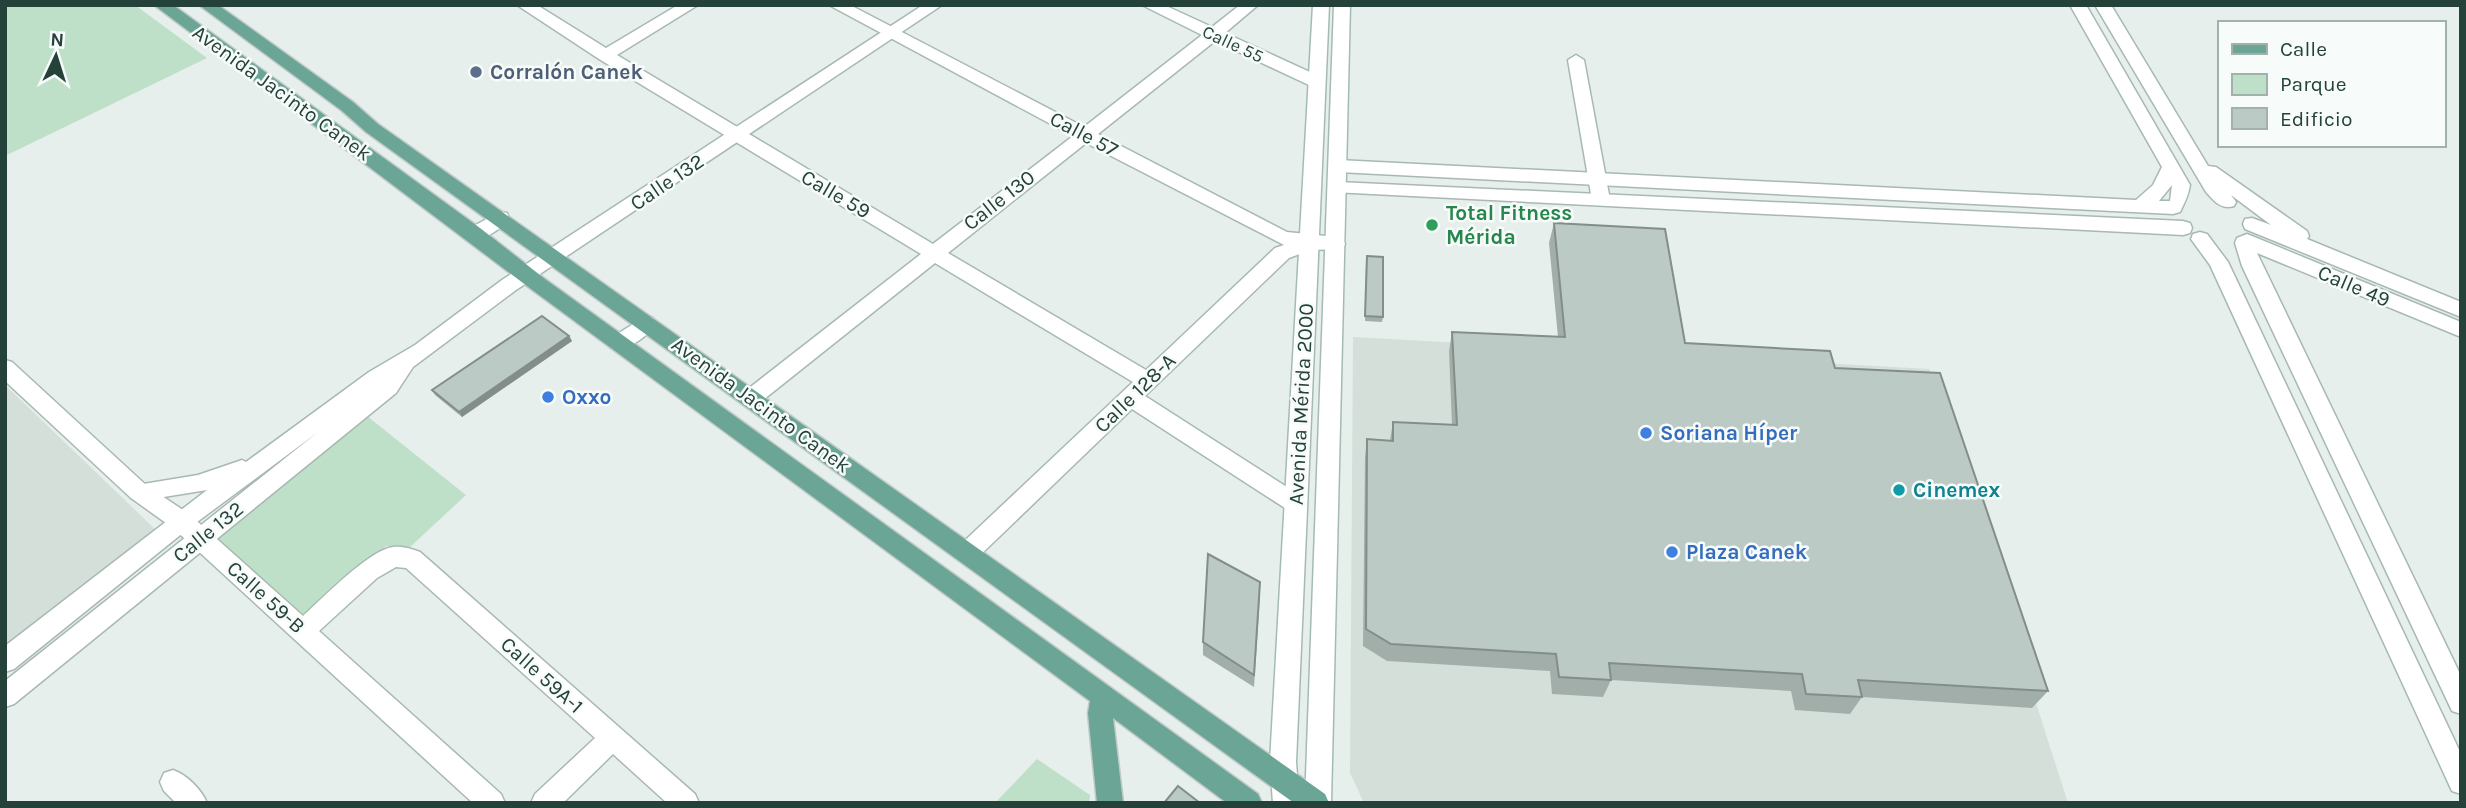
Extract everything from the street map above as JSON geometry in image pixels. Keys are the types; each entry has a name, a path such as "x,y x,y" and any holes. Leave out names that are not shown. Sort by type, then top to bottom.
{"main road":[{"name":"Avenida Jacinto Canek","path":"162,5 475,234 523,274 1103,694 1249,803"},
{"name":"Avenida Jacinto Canek","path":"207,5 347,106 372,128 967,553 1284,791 1317,803"},
{"path":"1103,694 1100,713 1110,803"}],"street":[{"name":"Calle 59","path":"525,5 736,135 1148,381"},
{"path":"605,55 690,5"},
{"name":"Calle 57","path":"837,5 1282,238 1336,244"},
{"name":"Calle 132","path":"5,661 181,521 376,377 405,364 523,274 555,257 934,5"},
{"name":"Calle 55","path":"1150,5 1317,82"},
{"name":"Calle 130","path":"751,398 1250,5"},
{"name":"Avenida Mérida 2000","path":"1284,791 1321,5"},
{"name":"Avenida Mérida 2000","path":"1317,803 1342,5"},
{"path":"2078,5 2181,185 2173,214 2218,261 2461,782"},
{"path":"2103,5 2212,188 2238,209 2261,284 2461,703"},
{"path":"2101,45 2127,46"},
{"path":"1576,60 1601,200"},
{"path":"2195,160 2326,264"},
{"path":"2140,206 2159,192 2166,183 2171,167"},
{"path":"1338,177 1597,179 2140,206 2176,204 2185,197 2204,196 2227,202"},
{"path":"1338,177 1601,200 2156,227 2192,233 2224,245 2248,236"},
{"path":"475,234 500,218"},
{"path":"2156,227 2218,261"},
{"name":"Calle 49","path":"2248,236 2461,310"},
{"name":"Calle 128-A","path":"967,553 1282,253 1308,243"},
{"path":"2261,284 2276,271 2326,264"},
{"name":"Calle 49","path":"2326,264 2461,330"},
{"path":"618,343 646,323"},
{"name":"Calle 132","path":"5,696 389,387 405,364"},
{"name":"Calle 59-B","path":"5,368 139,492 181,521 492,803"},
{"path":"1130,398 1296,504"},
{"path":"139,492 198,484 260,463"},
{"path":"2353,550 2389,553"},
{"name":"Calle 59A-1","path":"303,631 369,571 393,557 412,559 686,803"},
{"path":"544,803 612,737"},
{"path":"173,782 194,803"}],"shaded area":[{"name":"Plaza Canek","path":"1353,337 1929,369 2068,803 1364,803 1350,773"},
{"path":"5,385 158,532 5,655"}],"green space":[{"path":"12,5 135,5 207,58 5,156 5,8"},
{"path":"367,416 466,495 409,548 386,546 302,621 215,540"},
{"path":"1037,759 1090,795 1089,803 995,803"}],"building":[{"name":"Plaza Canek","path":"1554,223 1665,229 1685,343 1830,351 1835,368 1940,373 2048,691 1858,680 1862,697 1806,694 1802,674 1609,663 1611,680 1559,677 1556,654 1391,644 1366,629 1367,439 1393,441 1393,422 1457,425 1452,332 1565,337"},
{"path":"1367,256 1383,257 1383,317 1365,316"},
{"path":"542,316 569,336 459,412 432,390"},
{"path":"1208,554 1260,582 1254,675 1203,642"},
{"path":"1178,786 1200,803 1164,803"}],"place":[{"name":"Corralón Canek","path":"476,72"},
{"name":"Total Fitness Mérida","path":"1432,225"},
{"name":"Oxxo","path":"548,397"},
{"name":"Soriana Híper","path":"1646,433"},
{"name":"Cinemex","path":"1899,490"},
{"name":"Plaza Canek","path":"1672,552"}]}
